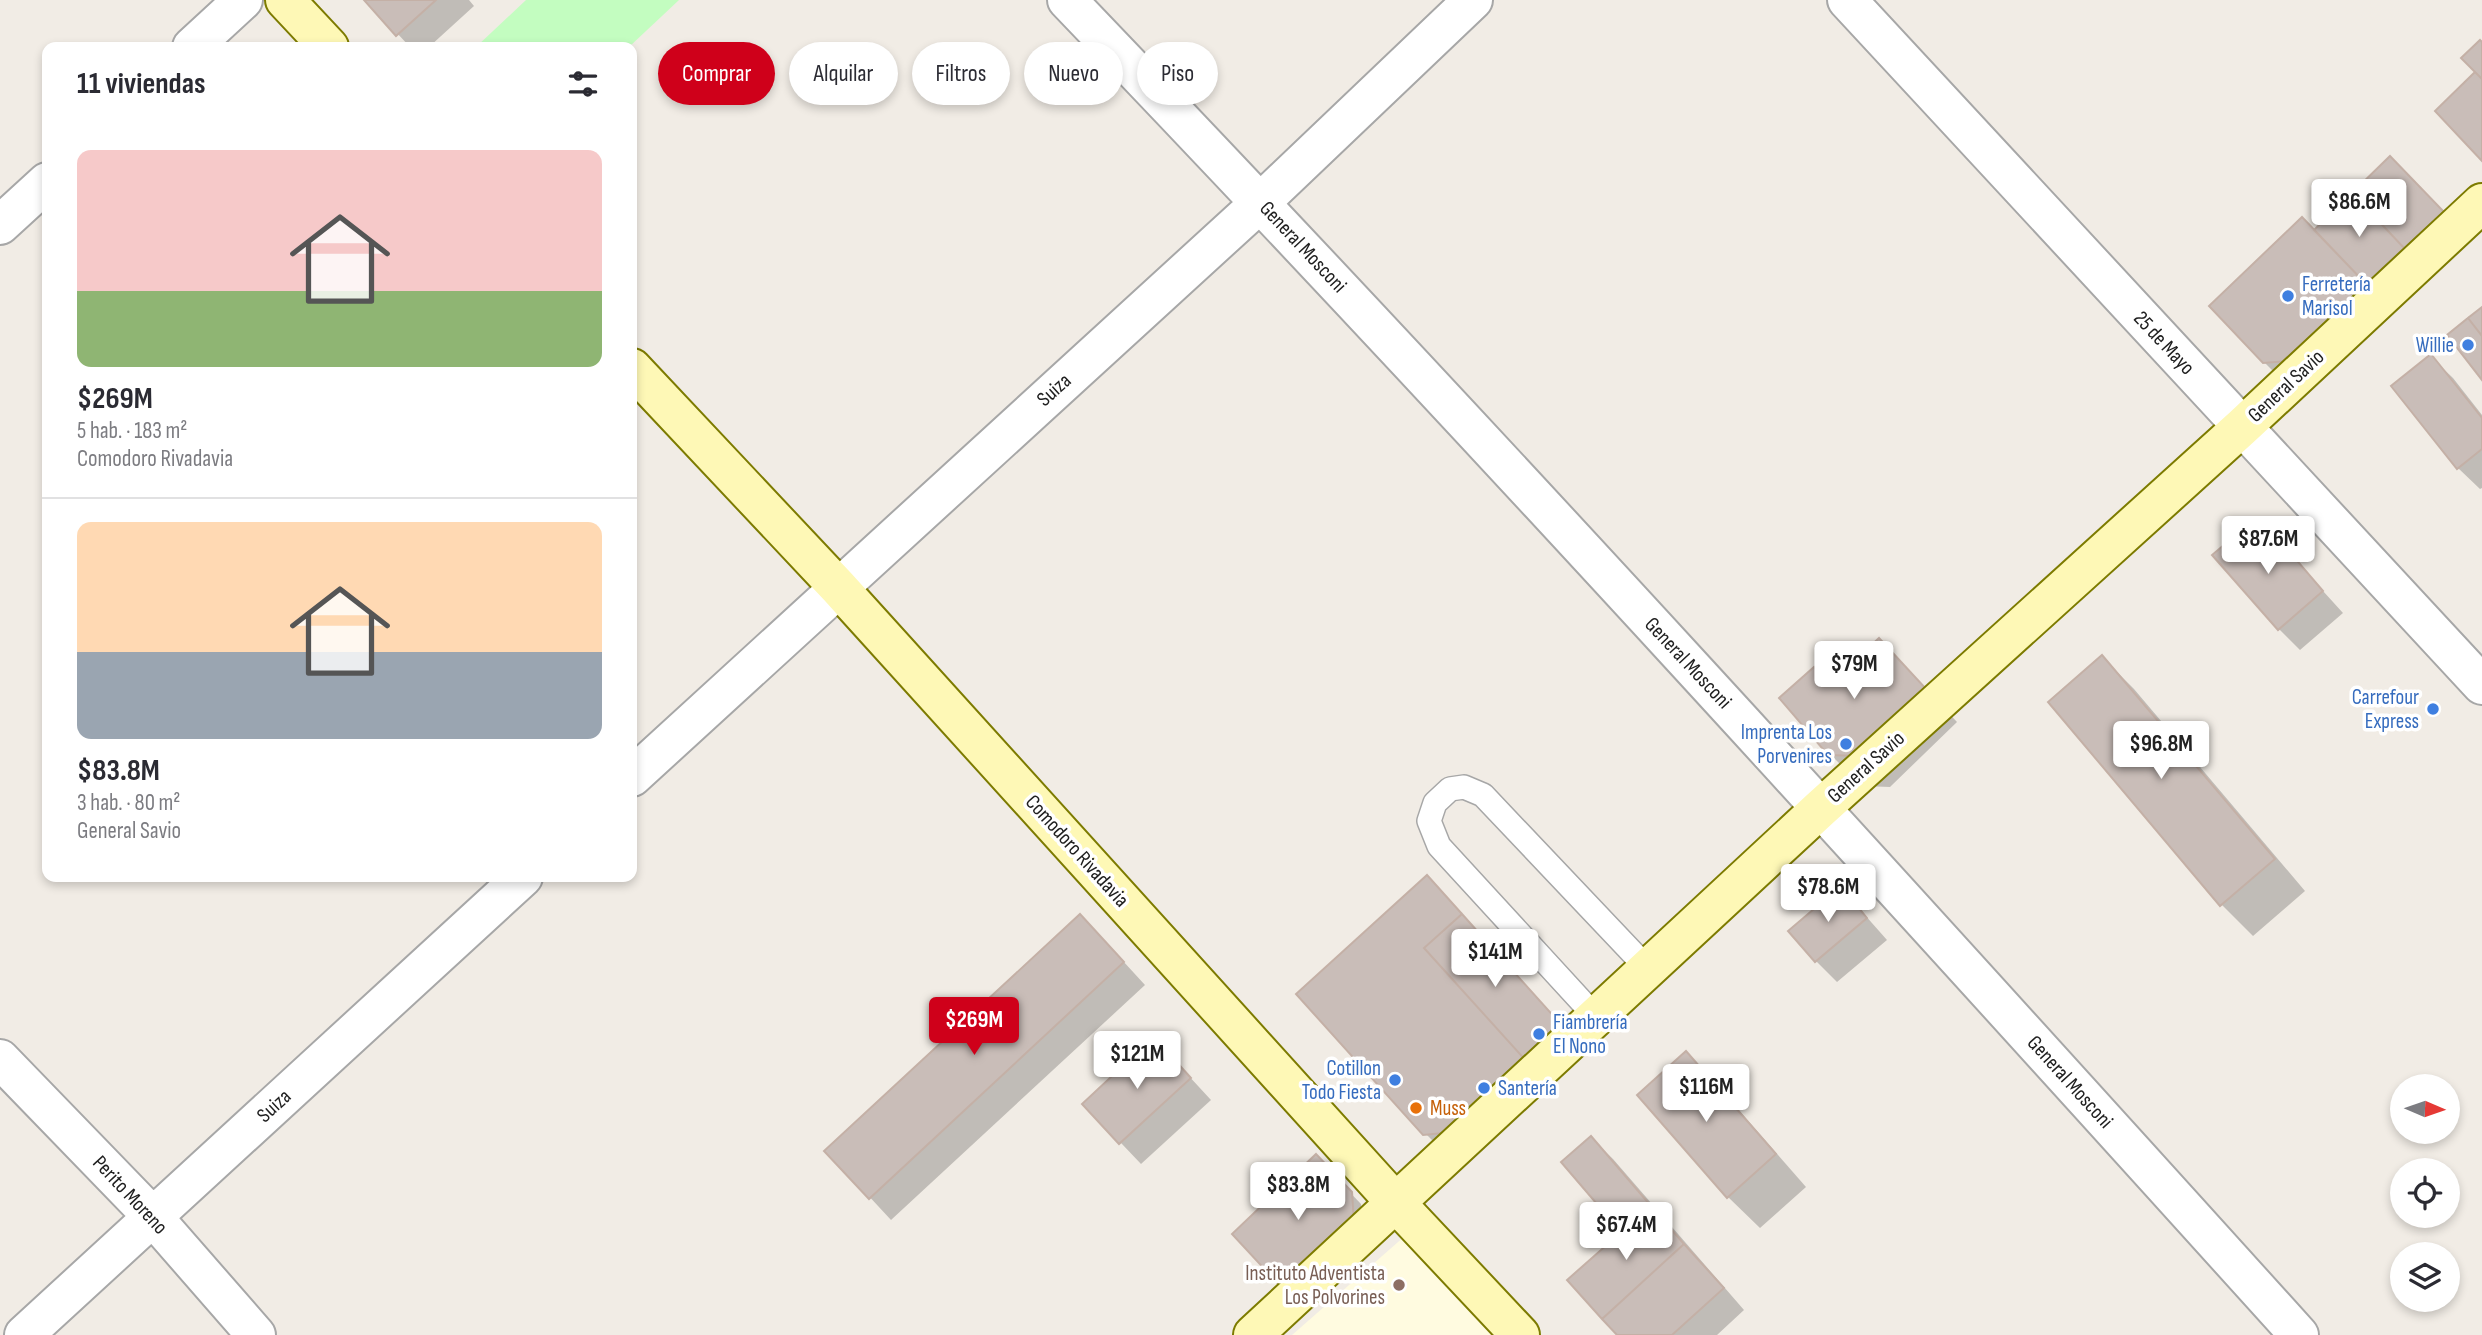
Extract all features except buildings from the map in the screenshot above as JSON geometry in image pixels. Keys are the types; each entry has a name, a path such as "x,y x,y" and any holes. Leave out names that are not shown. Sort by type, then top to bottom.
{"street":[{"path":"197,42 243,0"},
{"path":"285,0 324,42"},
{"name":"General Mosconi","path":"1068,0 1261,202 1821,808 2299,1335"},
{"name":"Suiza","path":"637,772 1261,202 1473,0"},
{"name":"25 de Mayo","path":"1847,0 2482,685"},
{"path":"0,225 42,186"},
{"name":"General Savio","path":"1253,1335 1595,1016 2242,427 2482,203"},
{"name":"Comodoro Rivadavia","path":"637,373 838,587 1395,1202 1520,1335"},
{"name":"Suiza","path":"24,1335 518,882"},
{"name":"Perito Moreno","path":"0,1059 153,1217 256,1335"}],"lane":[{"path":"1595,1016 1439,846 1429,821 1435,803 1450,789 1464,787 1483,795 1648,969"}],"shaded area":[{"name":"Instituto Adventista Los Polvorines","path":"1406,1235 1493,1335 1292,1335"}],"green space":[{"path":"526,0 679,0 634,42 481,42"}],"place":[{"name":"Ferretería Marisol","path":"2288,296"},
{"name":"Willie","path":"2468,345"},
{"name":"Carrefour Express","path":"2433,709"},
{"name":"Imprenta Los Porvenires","path":"1846,744"},
{"name":"Fiambrería El Nono","path":"1539,1034"},
{"name":"Cotillon Todo Fiesta","path":"1395,1080"},
{"name":"Santería","path":"1484,1088"},
{"name":"Muss","path":"1416,1108"},
{"name":"Instituto Adventista Los Polvorines","path":"1399,1285"}]}
